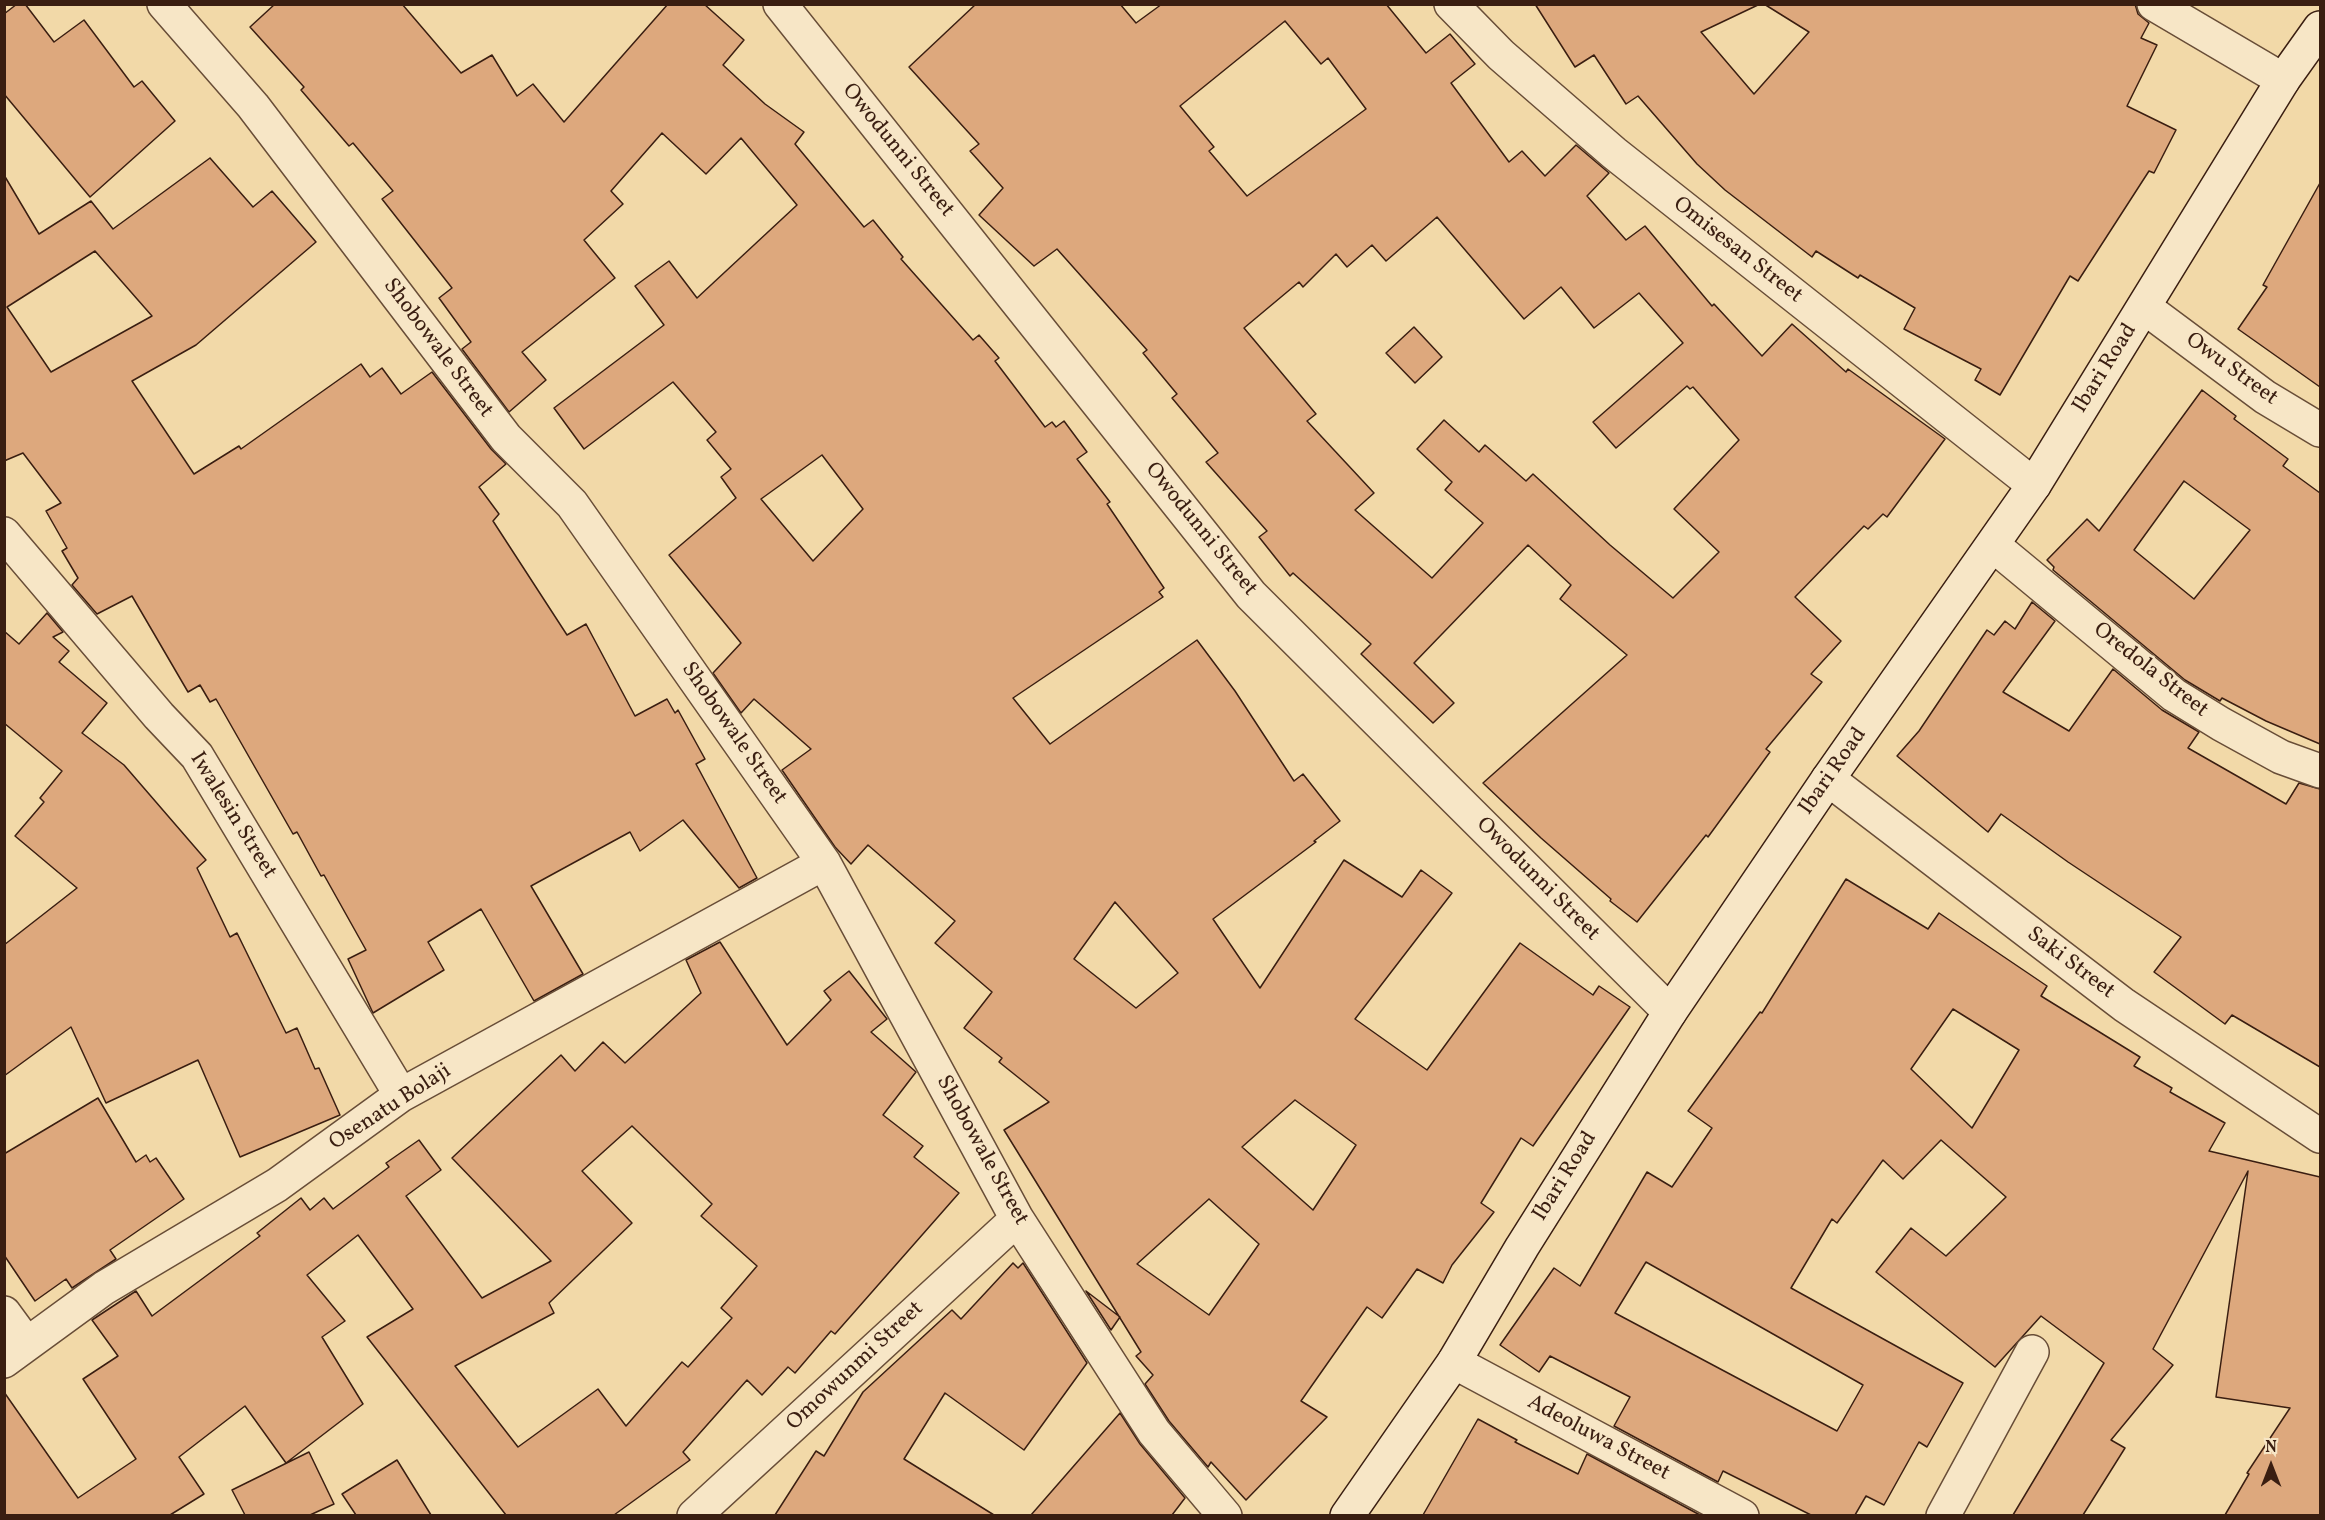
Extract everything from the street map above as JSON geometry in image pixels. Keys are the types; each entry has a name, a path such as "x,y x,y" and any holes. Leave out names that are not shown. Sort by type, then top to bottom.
{"street":[{"name":"Shobowale Street","path":"164,4 253,106 506,438 572,504 824,863 1017,1219 1154,1432 1225,1515"},
{"name":"Owodunni Street","path":"780,4 1251,595 1670,1012"},
{"name":"Omisesan Street","path":"1451,4 1501,55 1614,153 2034,485"},
{"path":"2154,4 2283,80"},
{"name":"Ibari Road","path":"1347,1515 1454,1362 1522,1247 1670,1012 1828,779 1994,546 2034,485 2283,80 2320,28"},
{"name":"Owu Street","path":"2144,307 2265,397 2320,429"},
{"name":"Iwalesin Street","path":"4,534 159,716 197,756 401,1095"},
{"name":"Oredola Street","path":"1994,546 2174,695 2281,757 2320,771"},
{"name":"Saki Street","path":"1828,779 2124,1005 2320,1136"},
{"name":"Osenatu Bolaji","path":"15,1352 104,1288 277,1185 401,1095 824,863"},
{"name":"Omowunmi Street","path":"694,1515 1017,1219"},
{"path":"4,1313 15,1352"},
{"path":"1943,1515 2032,1352"},
{"name":"Adeoluwa Street","path":"1454,1362 1742,1515"}],"building":[{"path":"17,4 25,4 54,42 84,20 134,87 142,81 175,121 90,197 4,94 4,14"},
{"path":"275,4 402,4 461,73 492,55 517,96 533,84 564,122 668,4 704,4 744,40 723,65 765,104 804,132 795,144 864,227 873,220 903,257 901,259 973,340 979,335 999,358 995,361 1045,427 1052,422 1056,427 1064,421 1087,452 1077,459 1110,502 1107,504 1164,588 1159,592 1163,597 1013,698 1050,744 1197,640 1235,691 1294,781 1303,774 1340,821 1314,841 1316,842 1213,919 1260,988 1344,860 1402,897 1421,870 1452,893 1355,1019 1427,1070 1520,943 1593,995 1599,986 1630,1007 1533,1146 1521,1138 1481,1203 1494,1212 1452,1265 1443,1283 1417,1269 1382,1318 1367,1307 1301,1401 1327,1417 1246,1500 1211,1462 1208,1467 1169,1421 1145,1384 1153,1375 1136,1356 1141,1352 1004,1130 1049,1102 999,1062 1002,1058 964,1028 992,992 935,943 955,921 868,845 851,864 835,847 782,770 811,749 754,699 741,713 713,673 741,643 669,555 736,498 721,477 731,469 707,440 716,432 673,382 584,449 554,408 664,325 635,286 669,261 697,298 797,205 741,138 706,174 662,133 611,191 623,204 584,240 615,278 522,352 546,380 509,412 462,349 471,342 439,298 452,288 382,199 393,191 353,143 349,146 301,90 304,87 250,27","holes":["822,455 863,509 813,561 761,499","1115,902 1178,973 1136,1008 1074,959","1295,1100 1356,1145 1313,1210 1242,1147","1209,1199 1259,1244 1209,1315 1137,1264"]},
{"path":"976,4 1120,4 1136,23 1162,4 1386,4 1426,53 1450,34 1475,64 1451,83 1509,162 1522,151 1545,176 1576,145 1609,173 1587,196 1626,240 1645,226 1712,306 1714,304 1762,356 1792,324 1846,372 1848,369 1945,439 1887,517 1883,514 1868,529 1864,526 1795,597 1841,641 1811,674 1822,682 1766,749 1770,752 1708,837 1706,835 1637,922 1610,901 1611,899 1541,838 1483,783 1627,655 1560,599 1571,585 1528,545 1414,663 1454,703 1433,723 1361,654 1371,644 1293,573 1290,576 1259,537 1267,531 1206,462 1218,453 1172,398 1177,394 1143,353 1147,350 1057,249 1034,266 979,215 1003,188 970,151 979,144 909,67","holes":["1285,21 1321,64 1328,58 1366,109 1247,196 1209,151 1214,147 1180,106","1437,217 1524,319 1561,287 1594,328 1639,293 1683,343 1593,422 1616,448 1687,386 1690,389 1693,387 1739,440 1674,509 1719,552 1673,598 1610,545 1533,474 1526,481 1485,445 1479,452 1444,420 1417,449 1452,482 1445,490 1483,523 1432,578 1355,510 1374,493 1307,421 1316,414 1244,328 1299,282 1303,287 1336,254 1347,267 1372,245 1386,261"]},
{"path":"1535,4 1760,4 1701,32 1754,94 1809,32 1764,4 2135,4 2138,14 2149,23 2141,38 2157,45 2127,106 2176,130 2154,173 2149,171 2078,281 2070,276 2000,395 1975,380 1981,369 1904,329 1915,308 1860,275 1858,278 1816,251 1812,257 1725,190 1697,164 1638,96 1626,104 1594,55 1575,67"},
{"path":"210,158 253,207 272,191 316,242 196,345 132,381 194,474 239,446 241,449 361,364 370,377 382,368 401,394 432,372 491,449 506,464 479,487 499,514 493,521 567,635 586,624 635,716 667,699 675,713 678,710 705,759 696,764 757,878 739,888 683,820 640,851 630,832 531,886 583,974 534,1001 481,909 428,942 444,970 373,1013 348,959 366,950 297,832 293,834 216,699 210,702 200,685 188,692 132,596 97,614 72,585 78,578 62,551 67,548 46,511 61,503 23,453 4,461 4,175 39,234 91,201 113,229","holes":["95,251 152,316 51,372 7,307"]},
{"path":"2320,183 2320,387 2238,329 2267,287 2263,285"},
{"path":"1414,327 1442,357 1415,383 1386,353"},
{"path":"2202,390 2236,416 2234,419 2288,459 2283,466 2320,493 2320,744 2266,721 2222,698 2220,701 2185,680 2053,570 2054,567 2047,560 2087,519 2099,531","holes":["2184,481 2250,530 2194,599 2134,550"]},
{"path":"2032,602 2055,621 2003,692 2069,731 2113,669 2162,710 2199,732 2188,748 2286,804 2299,783 2320,789 2320,1067 2232,1015 2225,1024 2154,972 2181,937 2068,862 2001,814 1988,832 1897,756 1919,731 1987,630 1994,635 2005,621 2015,629"},
{"path":"47,613 63,632 53,637 69,651 59,662 107,703 82,733 124,765 206,860 197,868 230,937 237,933 286,1033 297,1028 315,1069 319,1068 340,1115 240,1157 198,1060 106,1103 71,1027 4,1076 4,945 77,888 15,836 44,802 40,798 62,771 4,723 4,631 19,644"},
{"path":"1846,879 1928,929 1939,913 2047,986 2041,996 2140,1057 2134,1066 2172,1088 2170,1092 2225,1123 2209,1151 2320,1177 2320,1515 2225,1515 2249,1474 2247,1473 2290,1408 2216,1397 2248,1171 2153,1349 2173,1365 2111,1440 2125,1448 2083,1515 2013,1515 2104,1363 2041,1316 1995,1367 1876,1272 1911,1228 1946,1256 2006,1197 1941,1140 1903,1179 1883,1160 1837,1223 1832,1219 1791,1288 1963,1383 1927,1447 1919,1442 1884,1505 1866,1496 1855,1515 1811,1515 1723,1471 1718,1482 1614,1426 1630,1397 1550,1356 1539,1372 1500,1345 1554,1268 1580,1286 1647,1172 1672,1187 1712,1128 1688,1111 1760,1012 1762,1013","holes":["1953,1009 2019,1050 1972,1128 1911,1069","1646,1262 1863,1385 1837,1431 1615,1313"]},
{"path":"720,942 787,1045 831,1000 824,991 849,971 887,1019 871,1032 916,1072 883,1115 923,1146 914,1157 959,1193 835,1334 831,1331 795,1373 788,1367 762,1395 747,1380 683,1452 690,1460 614,1515 506,1515 367,1337 413,1309 358,1235 307,1275 345,1321 322,1337 363,1404 286,1463 245,1406 179,1457 204,1494 170,1515 4,1515 4,1392 78,1498 136,1459 83,1379 118,1356 92,1320 136,1291 152,1316 260,1236 257,1233 301,1198 310,1210 324,1198 333,1209 389,1167 386,1163 419,1140 441,1170 406,1196 482,1298 551,1261 452,1158 561,1055 575,1071 603,1042 625,1063 701,993 686,960","holes":["632,1126 712,1204 701,1216 757,1266 721,1308 732,1318 688,1367 682,1362 626,1426 598,1389 518,1447 455,1366 554,1313 549,1303 632,1223 582,1171"]},
{"path":"98,1098 136,1162 146,1155 150,1162 156,1158 184,1199 110,1250 116,1259 72,1288 66,1279 35,1301 4,1255 4,1154"},
{"path":"1013,1263 1018,1268 1023,1263 1087,1363 1024,1450 945,1393 904,1459 994,1515 775,1515 816,1451 824,1456 863,1392 952,1310 961,1319"},
{"path":"1086,1291 1120,1317 1111,1330"},
{"path":"1120,1413 1140,1444 1185,1498 1172,1515 1031,1515"},
{"path":"1478,1419 1517,1440 1515,1442 1578,1474 1587,1454 1700,1515 1423,1515"},
{"path":"309,1452 334,1504 310,1515 245,1515 232,1490"},
{"path":"397,1460 431,1515 356,1515 342,1494"}]}
